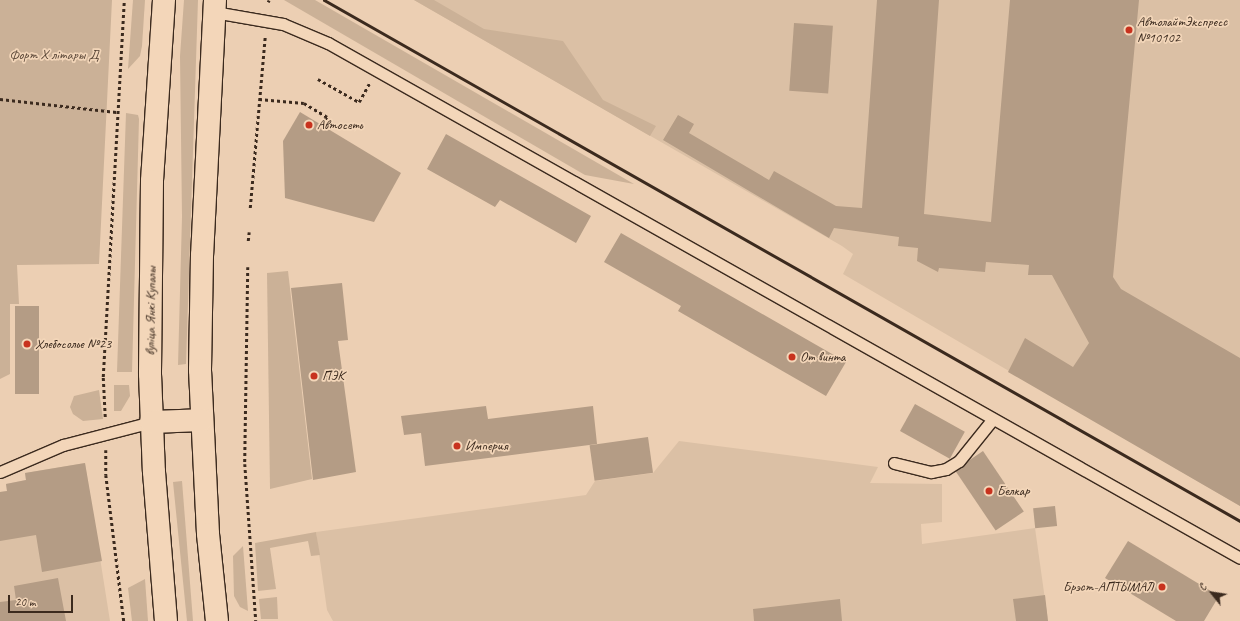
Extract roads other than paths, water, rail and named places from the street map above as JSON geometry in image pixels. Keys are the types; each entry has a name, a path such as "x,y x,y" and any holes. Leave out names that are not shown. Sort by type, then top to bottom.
{"main road":[{"name":"вуліца Янкі Купалы","path":"164,0 156,87 152,181 151,422 166,621"},
{"path":"214,6 202,255 202,420 208,534 217,621"},
{"path":"151,422 202,420"}],"lane":[{"path":"214,6 282,24 328,42 992,420 1240,558"},
{"path":"894,463 932,472 946,469 962,458 992,420"},
{"path":"0,472 63,445 106,431 151,422"}],"railway":[{"path":"324,0 1240,521"}],"place":[{"name":"АвтолайтЭкспресс №10102","path":"1129,30"},
{"name":"Автосеть","path":"309,125"},
{"name":"Хлебосолье №23","path":"27,344"},
{"name":"От винта","path":"792,357"},
{"name":"ПЭК","path":"314,376"},
{"name":"Империя","path":"457,446"},
{"name":"Белкар","path":"989,491"},
{"name":"Брэст-АПТЫМАЛ","path":"1162,587"}],"park label":[{"name":"Форт X літары Д","path":"54,55"}]}
